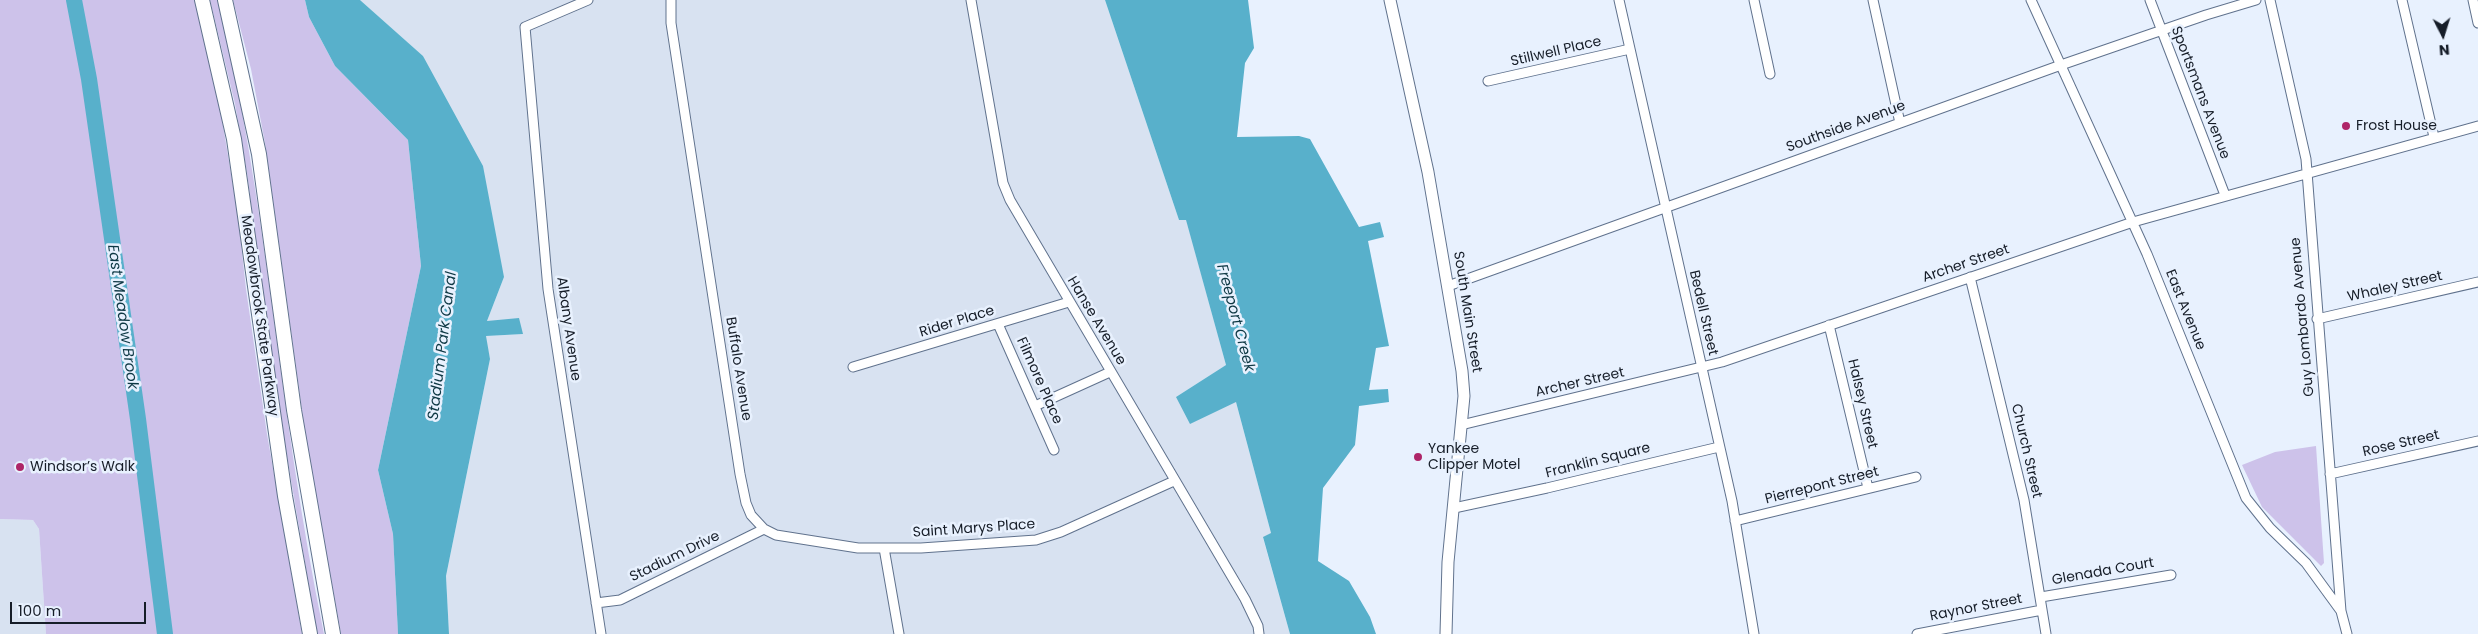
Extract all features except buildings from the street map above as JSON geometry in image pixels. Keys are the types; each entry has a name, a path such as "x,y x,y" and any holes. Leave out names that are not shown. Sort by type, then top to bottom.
{"highway":[{"name":"Meadowbrook State Parkway","path":"202,0 235,148 284,496 310,634"},
{"name":"Meadowbrook State Parkway","path":"225,0 259,154 294,410 333,634"}],"main road":[{"name":"South Main Street","path":"1390,0 1428,172 1462,371 1464,396 1448,562 1446,634"}],"street":[{"name":"Albany Avenue","path":"588,0 525,27 548,289 601,634"},
{"name":"Buffalo Avenue","path":"670,0 671,22 740,474 746,503 757,522 764,529"},
{"name":"Hanse Avenue","path":"971,0 1003,183 1020,220 1245,599 1258,626 1259,634"},
{"name":"Bedell Street","path":"1619,0 1735,521 1754,634"},
{"path":"1754,0 1770,74"},
{"path":"1873,0 1900,122"},
{"name":"East Avenue","path":"2031,0 2133,222 2246,498 2270,528 2306,563 2341,611"},
{"name":"Sportsmans Avenue","path":"2150,0 2224,195"},
{"name":"Southside Avenue","path":"1448,286 2162,29 2256,0"},
{"name":"Guy Lombardo Avenue","path":"2270,0 2300,130 2306,173 2341,611 2347,634"},
{"path":"2402,0 2434,137"},
{"path":"2473,0 2478,23"},
{"name":"Stillwell Place","path":"1488,81 1630,50"},
{"name":"Archer Street","path":"1462,425 1722,362 2133,222 2224,195 2478,126"},
{"name":"Church Street","path":"1970,277 2024,500 2046,634"},
{"name":"Whaley Street","path":"2317,319 2478,282"},
{"name":"Rider Place","path":"853,367 1069,302"},
{"name":"Filmore Place","path":"998,324 1054,450"},
{"name":"Halsey Street","path":"1830,325 1868,488"},
{"path":"1035,406 1110,372"},
{"name":"Rose Street","path":"2330,474 2478,440"},
{"name":"Franklin Square","path":"1454,508 1719,447"},
{"name":"Pierrepont Street","path":"1735,521 1916,477"},
{"name":"Saint Marys Place","path":"884,548 921,548 1036,540 1061,532 1174,481"},
{"path":"764,529 785,536 858,548 884,548 899,634"},
{"name":"Stadium Drive","path":"596,603 620,600 764,529"},
{"name":"Glenada Court","path":"2041,597 2171,575"},
{"name":"Raynor Street","path":"1916,634 2042,610"}],"shaded area":[{"path":"0,0 195,0 219,101 238,216 246,289 267,434 302,634 160,634 158,627 158,634 46,634 39,529 33,520 0,519"},
{"path":"210,0 217,0 242,111 301,508 324,634 318,634 315,622 274,379 247,173 235,104"},
{"path":"233,0 305,0 309,17 335,66 408,140 421,266 378,470 393,534 398,634 341,634 307,447 265,143 251,69"},
{"path":"360,0 1105,0 1179,220 1186,219 1226,365 1176,397 1236,402 1271,533 1263,538 1290,634 449,634 446,576 490,359 485,336 523,334 487,321 504,277 423,56"},
{"path":"2316,446 2324,563 2321,566 2262,507 2242,465 2275,452"},
{"path":"0,519 33,520 39,529 46,634 0,634"}],"water":[{"name":"Stadium Park Canal","path":"305,0 360,0 423,56 483,166 504,277 487,321 519,318 523,334 486,336 490,359 446,576 449,634 398,634 393,534 378,470 421,266 408,140 335,66 309,17"},
{"name":"Freeport Creek","path":"1105,0 1248,0 1254,48 1245,63 1237,137 1299,136 1310,139 1359,227 1380,222 1384,237 1368,241 1389,346 1376,348 1369,390 1388,389 1389,402 1359,406 1355,445 1323,488 1318,561 1349,581 1370,617 1376,634 1290,634 1263,537 1271,533 1236,402 1190,424 1176,397 1226,365 1186,220 1179,220"}],"waterway":[{"name":"East Meadow Brook","path":"74,0 89,79 138,419 165,634"}],"place":[{"name":"Frost House","path":"2346,126"},
{"name":"Yankee Clipper Motel","path":"1418,457"},
{"name":"Windsor’s Walk","path":"20,467"}]}
